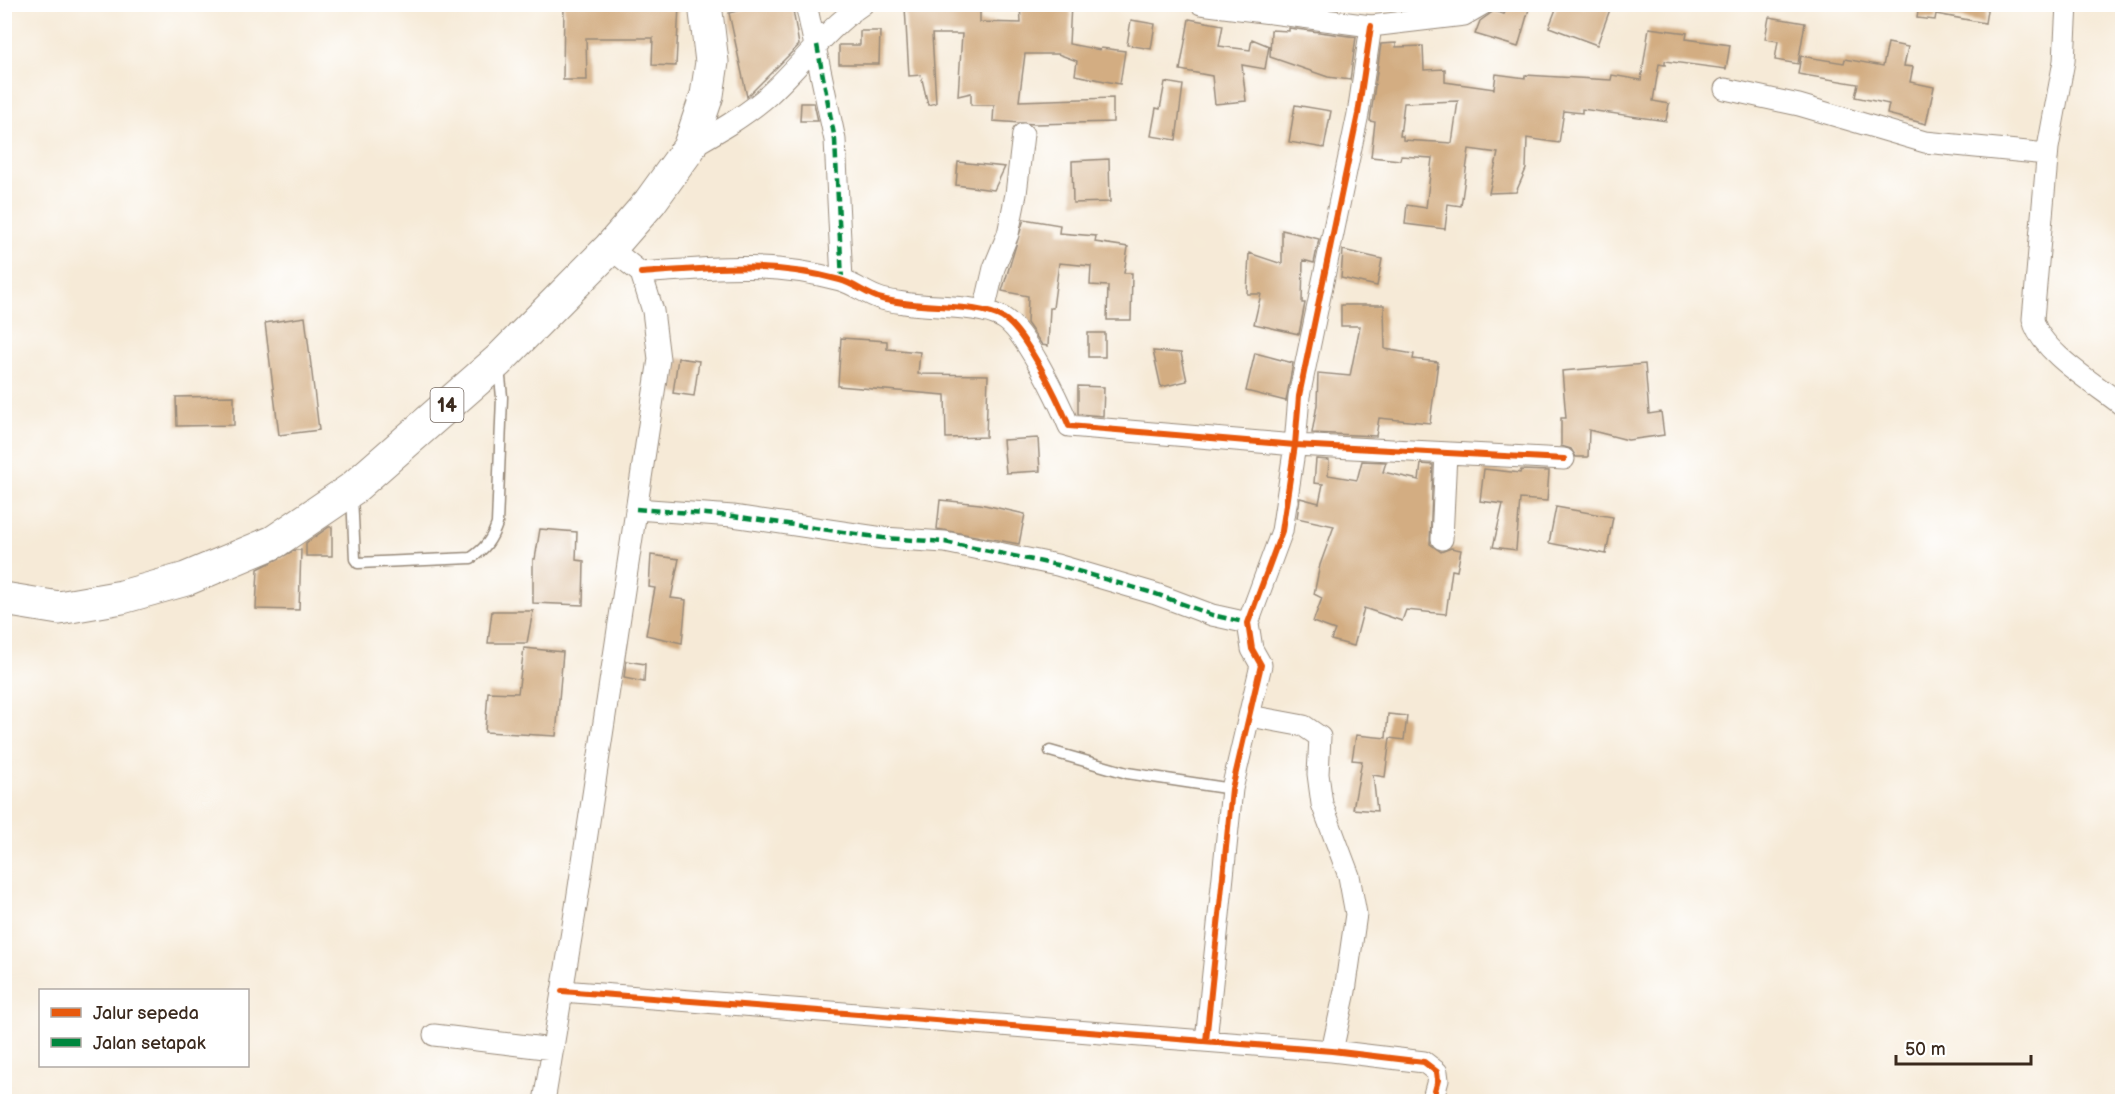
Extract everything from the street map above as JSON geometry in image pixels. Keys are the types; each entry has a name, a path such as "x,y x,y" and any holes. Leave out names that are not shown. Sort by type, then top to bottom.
{"highway":[{"name":"14","path":"4,599 59,608 122,597 186,579 274,542 352,489 498,361 610,248 650,202 689,147 707,95 712,62 705,4"}],"street":[{"path":"806,4 817,45 835,140 842,280"},
{"path":"689,147 727,127 764,99 843,17 863,4"},
{"path":"1201,4 1371,26 1464,15 1483,4"},
{"path":"2067,4 2064,61 2047,154 2032,310 2035,328 2044,342 2122,405"},
{"path":"1206,1041 1232,789 1261,665 1252,649 1248,623 1282,531 1295,446 1299,396 1358,114 1371,26"},
{"path":"1725,88 1798,105 1925,142 2047,154"},
{"path":"984,311 994,268 1008,234 1016,195 1023,134"},
{"path":"544,1101 658,359 653,311 641,273 610,248"},
{"path":"641,273 734,265 788,269 842,280 881,299 933,308 984,311 1005,319 1025,345 1057,398 1069,426 1295,446 1564,459"},
{"path":"1442,539 1446,453"},
{"path":"636,509 733,516 883,538 945,542 1057,566 1156,594 1212,615 1248,623"},
{"path":"1250,716 1304,726 1320,737 1318,774 1322,804 1333,828 1349,876 1356,914 1345,992 1332,1051"},
{"path":"562,992 1332,1051 1424,1062 1437,1072 1438,1080 1432,1101"},
{"path":"434,1035 553,1049"}],"lane":[{"path":"352,489 355,559 358,563 471,558 480,553 494,535 497,524 502,397 498,361"},
{"path":"1050,751 1127,773 1232,789"}],"building":[{"path":"564,4 679,5 676,66 652,65 653,38 586,38 587,80 563,80"},
{"path":"764,4 792,4 799,45 747,97 729,13"},
{"path":"957,4 957,7 980,7 980,22 1021,23 1020,4 1071,4 1069,44 1100,50 1101,48 1125,51 1120,84 1075,75 1077,61 1058,54 1025,54 1019,101 1113,98 1113,122 1035,124 993,121 994,105 971,105 971,93 958,96 962,34 932,34 936,103 928,105 921,75 909,76 905,7"},
{"path":"1510,4 1529,9 1518,47 1475,34 1480,21 1494,11 1504,14"},
{"path":"1558,4 1575,4 1585,8 1587,4 1612,4 1597,45 1549,27"},
{"path":"1919,4 1988,4 1985,23 1936,14 1935,20 1917,18"},
{"path":"1769,17 1805,23 1798,64 1775,60 1778,41 1765,39"},
{"path":"1189,19 1223,25 1219,46 1250,50 1252,39 1269,46 1265,69 1242,65 1246,101 1215,104 1212,76 1180,70"},
{"path":"1131,20 1155,24 1151,49 1127,45"},
{"path":"1289,28 1356,37 1350,80 1328,77 1270,57 1271,30 1289,31"},
{"path":"1649,28 1687,33 1686,39 1730,45 1726,69 1665,61 1665,65 1659,64 1653,101 1669,104 1666,121 1582,109 1582,113 1564,111 1559,143 1527,138 1526,169 1516,192 1489,193 1498,153 1469,149 1461,206 1448,204 1445,229 1405,224 1407,205 1426,208 1432,158 1401,156 1400,160 1371,157 1375,122 1370,121 1381,44 1396,43 1396,47 1423,46 1424,70 1445,69 1445,82 1494,89 1496,74 1525,78 1525,75 1611,80 1612,75 1641,80","holes":["1458,101 1452,143 1403,140 1403,136 1400,136 1404,103"]},
{"path":"860,31 880,31 879,64 839,64 839,45 860,45"},
{"path":"1888,43 1908,47 1904,66 1913,67 1910,82 1934,87 1926,124 1887,114 1889,104 1855,97 1858,84 1798,74 1801,56 1844,63 1845,59 1883,66"},
{"path":"1165,82 1183,85 1176,140 1151,136 1156,108 1160,109"},
{"path":"801,103 814,103 818,121 800,121"},
{"path":"1295,105 1331,111 1324,148 1289,142"},
{"path":"1109,159 1110,202 1073,203 1072,161"},
{"path":"958,162 1005,167 994,190 956,185"},
{"path":"1024,219 1060,225 1059,233 1096,236 1095,242 1128,247 1124,273 1132,273 1131,320 1107,320 1108,286 1090,285 1091,266 1059,263 1053,308 1050,308 1048,346 1042,345 1027,323 1028,296 1002,291"},
{"path":"1282,230 1319,239 1314,263 1303,260 1302,303 1305,303 1299,334 1254,324 1261,294 1247,294 1249,253 1282,264"},
{"path":"1343,250 1382,259 1377,286 1341,278"},
{"path":"1341,305 1384,305 1385,349 1414,354 1413,359 1438,362 1430,423 1379,418 1376,436 1312,433 1317,405 1318,373 1350,376 1360,326 1341,326"},
{"path":"305,317 319,430 279,435 265,323"},
{"path":"1088,333 1105,333 1105,357 1088,357"},
{"path":"841,338 887,341 887,349 920,352 918,374 988,375 986,437 946,438 945,395 838,386"},
{"path":"1153,351 1181,353 1187,381 1161,387"},
{"path":"1255,353 1293,363 1286,401 1246,391"},
{"path":"678,358 699,361 694,396 673,393"},
{"path":"1645,364 1649,414 1661,412 1664,435 1628,440 1589,430 1588,457 1576,457 1571,449 1561,446 1561,418 1566,418 1562,371"},
{"path":"1078,386 1104,387 1103,416 1078,414"},
{"path":"234,396 234,425 177,426 176,397"},
{"path":"1038,438 1040,471 1006,473 1003,440"},
{"path":"1316,459 1329,460 1328,475 1357,480 1362,461 1386,462 1383,472 1419,480 1421,464 1433,465 1430,544 1441,552 1451,548 1461,550 1457,571 1452,570 1446,614 1406,610 1402,621 1364,608 1354,646 1331,640 1335,630 1313,622 1322,598 1314,594 1320,565 1334,526 1297,518 1300,498 1319,503 1323,484 1314,483"},
{"path":"1484,469 1520,473 1521,470 1549,471 1547,501 1520,499 1516,550 1493,547 1503,504 1480,501"},
{"path":"940,500 980,504 1025,514 1019,544 937,529"},
{"path":"1556,507 1613,517 1606,554 1549,543"},
{"path":"332,527 332,556 306,556 306,543"},
{"path":"540,529 577,532 576,560 584,561 583,605 533,603 533,559 535,559"},
{"path":"295,550 301,550 299,610 256,609 258,569"},
{"path":"651,555 679,559 671,598 686,600 682,643 646,635 655,588 649,587"},
{"path":"492,611 533,611 527,643 488,643"},
{"path":"524,648 563,652 556,736 485,732 488,692 518,693"},
{"path":"626,661 645,664 644,682 624,678"},
{"path":"1388,714 1407,716 1404,740 1390,738 1385,777 1373,775 1377,811 1353,809 1362,761 1352,760 1356,735 1386,738"}],"marked path":[{"path":"817,45 835,140 842,280"},
{"path":"636,509 733,516 883,538 945,542 1057,565 1156,594 1212,615 1248,623"}],"cycle path":[{"path":"1206,1041 1232,789 1261,665 1252,649 1248,623 1282,531 1295,445 1299,396 1358,114 1371,26"},
{"path":"641,273 741,268 791,270 840,280 887,300 916,305 969,308 993,314 1012,325 1031,351 1069,426 1295,445 1564,459"},
{"path":"562,991 1332,1051 1424,1062 1437,1072 1438,1080 1432,1102"}]}
